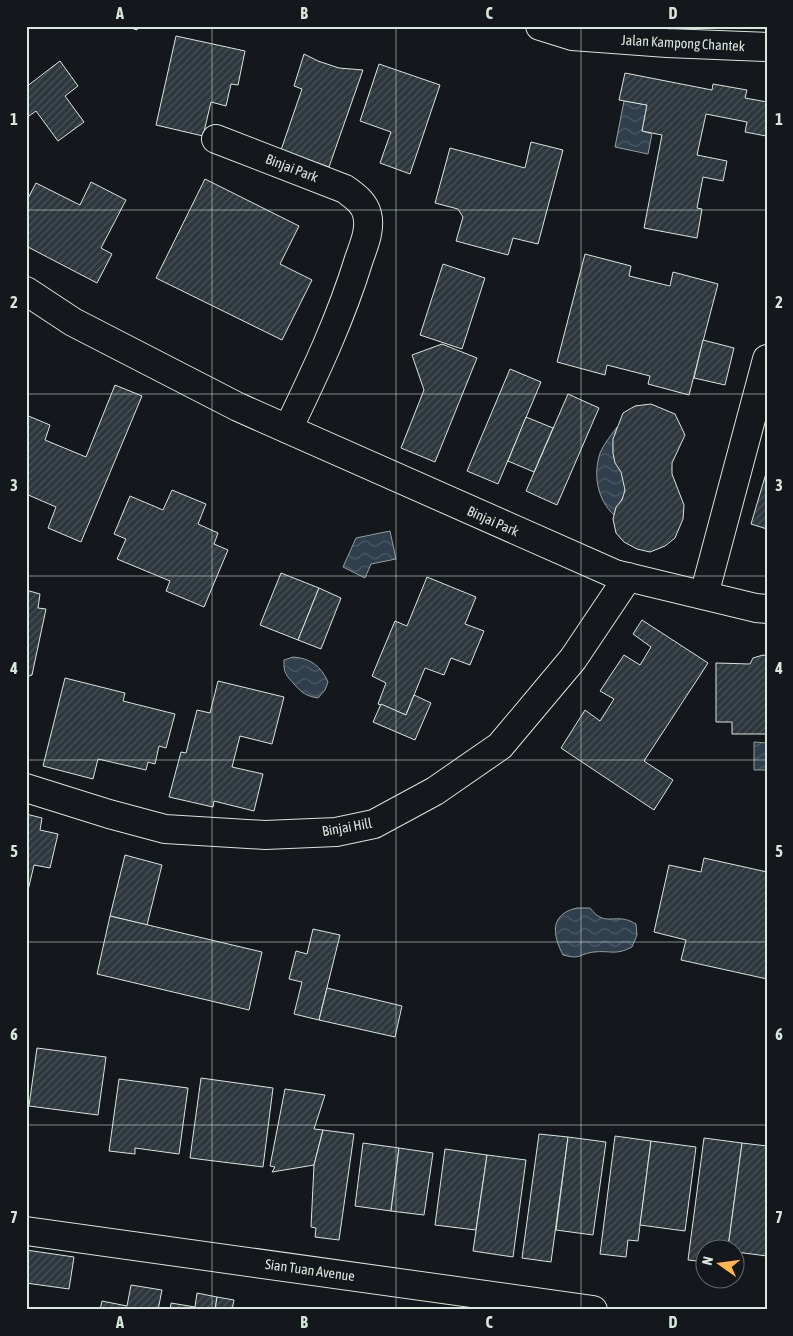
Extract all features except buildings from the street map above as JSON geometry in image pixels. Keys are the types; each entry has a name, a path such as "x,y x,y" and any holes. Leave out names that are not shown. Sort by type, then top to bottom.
{"street":[{"name":"Jalan Kampong Chantek","path":"540,26 572,36 767,47"},
{"name":"Binjai Park","path":"216,139 345,189 362,202 367,213 369,228 336,327 288,429"},
{"name":"Binjai Park","path":"26,291 73,322 238,407 615,574 767,609"},
{"path":"704,595 767,358"},
{"name":"Binjai Hill","path":"26,788 165,829 265,835 336,832 374,824 435,791 500,746 573,659 628,577"},
{"name":"Sian Tuan Avenue","path":"26,1231 593,1310"}],"water":[{"path":"624,101 647,105 642,131 652,134 648,154 615,147"},
{"path":"617,427 613,452 615,462 621,471 625,490 614,515 608,509 600,494 597,470 600,453"},
{"path":"390,531 396,559 371,564 365,578 343,567 356,538"},
{"path":"293,657 310,661 322,671 328,682 325,690 318,698 302,692 286,674 284,660"},
{"path":"754,742 767,743 767,770 754,770"},
{"path":"577,908 590,908 601,918 629,920 636,924 637,935 632,947 621,951 594,952 577,957 563,955 555,932 556,926 562,915"}]}
